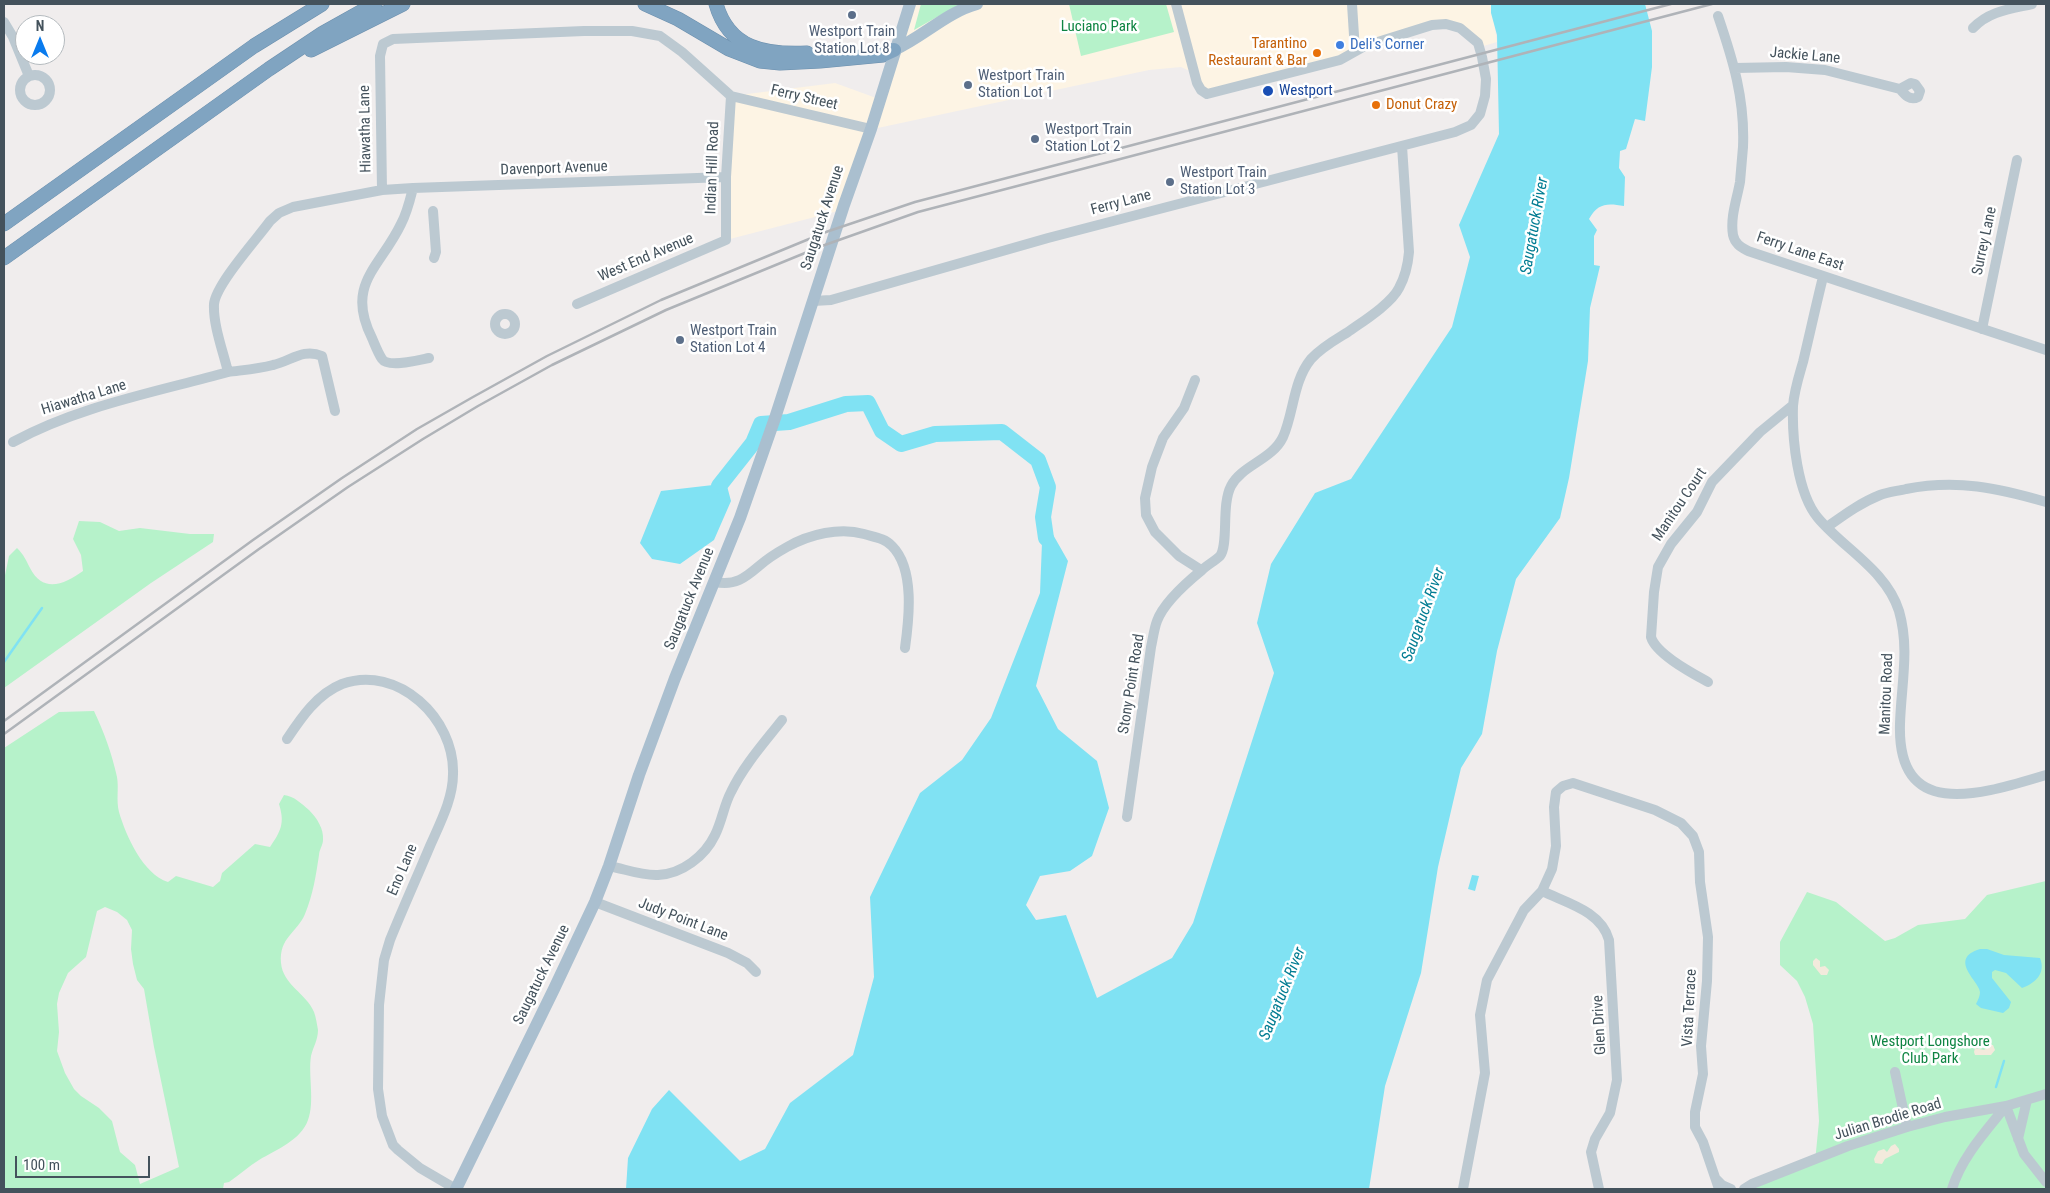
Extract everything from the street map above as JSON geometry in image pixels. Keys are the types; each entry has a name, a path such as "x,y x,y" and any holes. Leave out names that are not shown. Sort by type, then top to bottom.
{"highway":[{"path":"4,224 254,46 322,4"},
{"path":"4,258 269,69 323,33 376,4"},
{"path":"269,69 403,4"},
{"path":"645,4 678,19 729,50 760,61 780,63 805,62 883,56 894,50"},
{"path":"716,4 725,25 735,37 763,51 795,53 886,46 894,50"}],"main road":[{"name":"Saugatuck Avenue","path":"456,1189 595,902 609,866 642,766 675,678 716,582 775,418 844,204 871,129 894,50 910,4"},
{"path":"894,50 909,43 942,21 977,4"}],"street":[{"name":"Ferry Lane","path":"813,301 831,300 1048,238 1456,132 1474,122 1480,114 1484,102 1486,75 1478,43 1468,34 1450,25 1432,25 1365,46 1340,60 1214,93 1204,92 1197,84 1176,4"},
{"path":"1352,4 1355,51"},
{"path":"1973,28 1980,20 1990,14 2032,4"},
{"name":"Ferry Lane East","path":"1718,16 1735,68 1742,115 1743,146 1740,181 1733,217 1734,236 1737,245 1748,251 1823,277 2046,350"},
{"path":"4,22 14,37 29,76"},
{"name":"Hiawatha Lane","path":"12,442 42,426 77,414 228,372 214,313 214,301 220,287 270,221 279,213 293,207 382,190 380,56 383,44 393,39 584,31 632,31 660,36 682,52 731,96"},
{"name":"Jackie Lane","path":"1735,68 1786,67 1825,70 1900,89"},
{"name":"Ferry Street","path":"731,96 871,129"},
{"name":"Indian Hill Road","path":"726,240 726,177 731,96"},
{"name":"Stony Point Road","path":"1128,817 1151,647 1158,620 1169,603 1201,570 1220,555 1224,543 1226,498 1232,484 1240,474 1271,453 1283,437 1301,377 1310,360 1323,347 1349,331 1384,305 1399,290 1407,268 1409,252 1402,146"},
{"name":"Surrey Lane","path":"1982,329 2017,160"},
{"name":"Davenport Avenue","path":"382,190 726,177"},
{"path":"413,188 401,225 370,273 362,295 362,311 369,333 382,360 389,364 430,358"},
{"path":"434,211 436,252 434,258"},
{"name":"West End Avenue","path":"577,304 726,240"},
{"name":"Manitou Road","path":"1823,277 1793,405 1798,469 1805,496 1818,518 1874,570 1889,589 1899,611 1904,642 1905,676 1900,724 1902,750 1909,772 1926,787 1948,795 1968,795 2005,788 2046,776"},
{"path":"228,372 275,365 296,355 314,353 322,356 335,411"},
{"path":"1195,380 1184,408 1164,438 1152,467 1145,498 1146,515 1155,532 1178,556 1201,570"},
{"name":"Manitou Court","path":"1708,682 1686,670 1653,644 1651,637 1654,592 1659,563 1671,544 1697,512 1712,482 1760,432 1793,405"},
{"path":"1827,527 1852,509 1881,494 1926,485 1968,484 2000,489 2046,502"},
{"path":"716,582 724,584 741,580 788,546 814,537 851,530 872,536 893,546 904,570 909,600 905,648"},
{"name":"Eno Lane","path":"286,740 307,711 326,694 349,682 369,681 393,685 422,702 439,723 450,746 454,769 450,795 390,940 384,960 379,1005 378,1089 382,1116 395,1148 420,1168 456,1189"},
{"path":"609,866 650,875 660,875 679,870 697,859 714,838 730,792 743,771 782,720"},
{"name":"Vista Terrace","path":"1542,891 1552,869 1556,846 1554,807 1556,792 1562,786 1573,783 1655,810 1681,823 1693,836 1699,852 1700,882 1708,937 1702,1046 1703,1074 1695,1112 1695,1127 1703,1142 1719,1189"},
{"path":"1463,1189 1485,1073 1480,1015 1487,980 1524,910 1542,891"},
{"name":"Glen Drive","path":"1542,891 1594,917 1606,930 1609,940 1617,1080 1610,1113 1594,1139 1590,1152 1598,1189"},
{"name":"Judy Point Lane","path":"595,902 728,953 747,963 756,972"},
{"path":"1895,1072 1908,1127"},
{"name":"Julian Brodie Road","path":"1744,1189 1752,1184 1848,1146 1908,1127 1944,1117 2006,1106 2046,1094"},
{"path":"2018,1139 2027,1100"},
{"path":"2006,1106 2024,1154 2046,1182"},
{"path":"1952,1189 1955,1178 1972,1149 2006,1106"},
{"path":"1715,1178 1722,1185 1732,1189 1744,1189"}],"shaded area":[{"path":"910,4 1491,4 1497,42 1480,47 1446,24 1207,94 1194,73 1181,67 1149,70 873,129 842,210 726,240 731,96 835,83 879,99"}],"green space":[{"path":"921,4 960,4 914,30"},
{"name":"Luciano Park","path":"1069,4 1166,4 1174,32 1081,56"},
{"path":"79,521 100,522 119,531 140,528 190,534 214,534 213,542 151,583 4,688 4,580 9,556 17,548 35,576 48,584 62,583 69,580 83,571 81,555 73,539"},
{"path":"94,711 115,768 118,781 118,808 126,832 143,863 159,878 168,882 176,876 213,887 220,881 222,873 255,844 270,847 281,827 282,816 279,804 284,795 301,803 309,810 321,828 323,842 310,900 302,920 286,941 281,954 281,963 286,977 306,999 314,1012 317,1023 318,1034 310,1063 310,1113 305,1127 294,1139 255,1162 229,1182 224,1183 223,1189 4,1189 4,748 59,712","holes":["105,907 117,912 127,920 132,930 131,949 133,964 137,980 144,989 179,1167 140,1184 135,1165 120,1152 112,1121 99,1108 74,1089 65,1073 57,1051 59,1032 57,1004 59,993 68,973 86,957 97,911"]},
{"name":"Westport Longshore Club Park","path":"2046,881 2046,1189 1751,1189 1815,1162 1819,1121 1813,1024 1805,997 1797,981 1780,965 1780,942 1807,892 1836,902 1885,941 1895,938 1918,925 1965,919 1987,895"}],"sand":[{"path":"1816,958 1820,961 1820,967 1825,966 1829,970 1827,975 1821,975 1813,965 1813,961"},
{"path":"1993,1045 1995,1050 1991,1055 1975,1055 1975,1048 1984,1050"},
{"path":"1895,1144 1899,1152 1885,1159 1882,1164 1875,1163 1874,1159 1878,1151 1884,1149 1887,1152"}],"water":[{"name":"Saugatuck River","path":"1491,4 1645,4 1652,31 1652,67 1645,121 1635,119 1626,149 1620,151 1619,168 1625,177 1624,206 1604,205 1596,210 1589,219 1597,230 1594,236 1594,265 1600,266 1590,308 1588,361 1569,478 1560,518 1516,579 1497,651 1482,734 1461,768 1438,867 1421,973 1385,1086 1369,1189 626,1189 628,1158 652,1109 669,1090 740,1161 765,1149 790,1103 853,1055 874,977 870,897 920,793 962,760 991,718 1040,593 1043,517 1068,561 1036,686 1058,729 1097,761 1109,808 1092,856 1070,871 1040,876 1026,905 1036,920 1066,915 1097,998 1172,958 1193,923 1274,673 1257,623 1271,564 1315,493 1351,479 1452,327 1470,257 1459,225 1499,134 1497,35 1491,13"},
{"path":"713,485 727,486 731,501 714,540 680,564 652,559 640,543 661,491"},
{"path":"1472,875 1479,876 1475,891 1468,889"},
{"path":"1980,949 1987,949 2004,955 2040,958 2042,963 2041,973 2038,977 2032,983 2022,988 2006,973 1995,970 1992,972 1992,978 2011,1002 2009,1008 2003,1013 1981,1008 1976,1004 1980,992 1979,988 1965,964 1966,959 1971,953"}],"waterway":[{"path":"719,486 753,443 761,424 789,422 846,404 868,403 882,431 901,444 935,434 1002,432 1038,460 1048,487 1043,517 1046,538"},
{"path":"4,662 42,608"},
{"path":"1996,1087 2004,1061"}],"railway":[{"path":"4,721 253,540 417,429 547,356 661,300 826,232 915,202 1671,4"},
{"path":"4,734 259,549 348,487 478,406 552,365 666,310 822,246 918,212 1712,4"}],"place":[{"name":"Westport Train Station Lot 8","path":"852,15"},
{"name":"Deli's Corner","path":"1340,45"},
{"name":"Tarantino Restaurant & Bar","path":"1317,53"},
{"name":"Westport Train Station Lot 1","path":"968,85"},
{"name":"Westport","path":"1268,91"},
{"name":"Donut Crazy","path":"1376,105"},
{"name":"Westport Train Station Lot 2","path":"1035,139"},
{"name":"Westport Train Station Lot 3","path":"1170,182"},
{"name":"Westport Train Station Lot 4","path":"680,340"}]}
